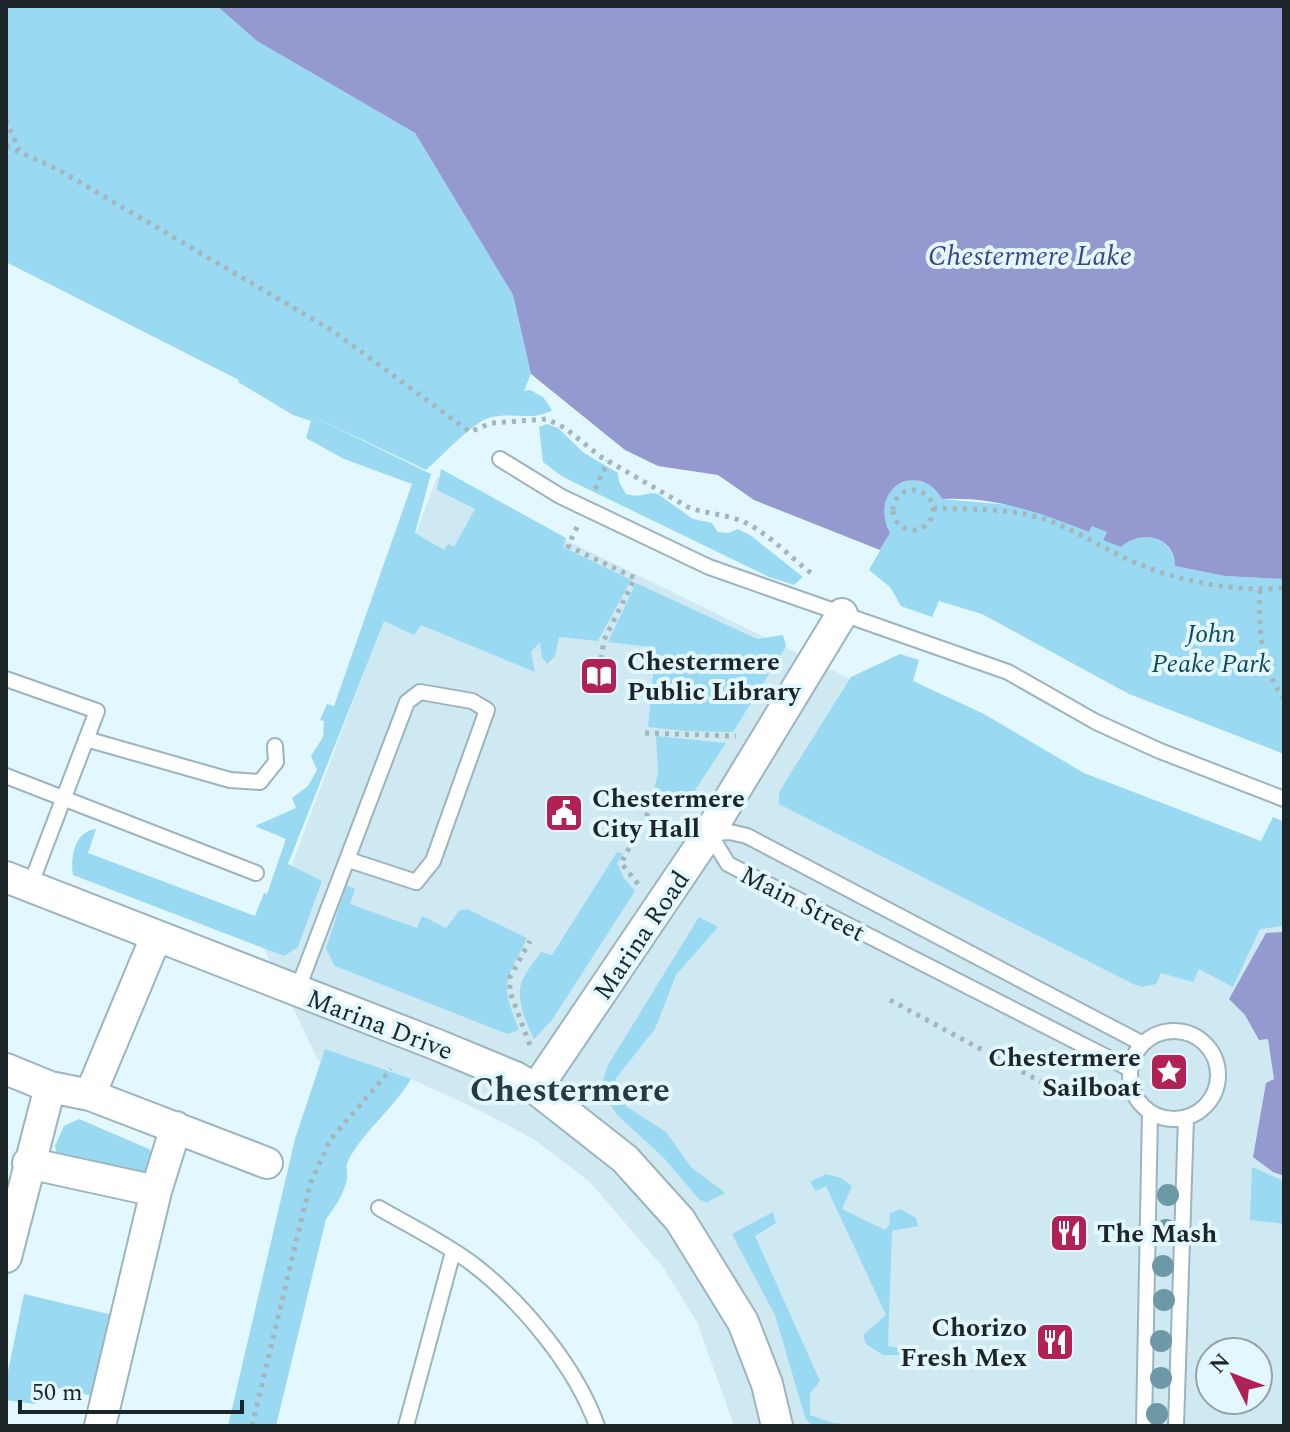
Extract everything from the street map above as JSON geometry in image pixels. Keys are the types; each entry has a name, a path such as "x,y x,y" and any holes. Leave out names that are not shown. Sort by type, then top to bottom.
{"street":[{"name":"Marina Road","path":"536,1089 709,833 842,614"},
{"name":"Marina Drive","path":"18,881 462,1055 536,1089 625,1159 680,1220 743,1322 767,1384 777,1426"},
{"path":"90,1095 156,937"},
{"path":"6,1069 50,1087 90,1095 267,1163"},
{"path":"6,1257 50,1087"},
{"path":"100,1426 156,1191 176,1127"},
{"path":"28,1163 156,1191"}],"lane":[{"path":"500,459 560,496 709,567 1008,672 1096,722 1160,751 1284,799"},
{"path":"6,679 97,711 64,798 18,881"},
{"path":"297,991 407,702 420,692 472,701 487,710 433,861 416,882 349,860"},
{"path":"86,739 230,780 260,782 276,762 275,746"},
{"path":"6,776 256,873"},
{"name":"Main Street","path":"1130,1069 728,864 709,833 730,832 747,836 1143,1044"},
{"path":"1169,1031 1183,1032 1208,1047 1218,1074 1209,1101 1199,1111 1171,1119 1150,1112 1136,1097 1130,1084 1130,1069 1134,1056 1143,1044 1169,1031"},
{"path":"1144,1426 1150,1112"},
{"path":"1176,1426 1186,1117"},
{"path":"379,1208 474,1265 524,1311 564,1364 597,1426"},
{"path":"406,1426 453,1252"}],"path":[{"path":"6,120 19,151"},
{"path":"6,146 59,170 333,331 470,432 491,423 547,419 565,428 608,461 688,507 743,522 811,573"},
{"path":"601,659 604,640 635,578 568,546 608,461"},
{"path":"914,491 927,496 933,508 930,520 915,530 897,523 893,511 901,494 914,491"},
{"path":"933,508 1010,511 1054,522 1127,559 1165,574 1207,584 1260,590 1284,588"},
{"path":"1260,590 1259,617 1265,663 1284,699"},
{"path":"645,733 737,736"},
{"path":"642,888 621,863 654,802 689,809"},
{"path":"626,828 638,833"},
{"path":"530,941 510,977 510,992 530,1046"},
{"path":"890,1000 1069,1097"},
{"path":"252,1426 310,1184 330,1140 391,1069"}],"shaded area":[{"path":"437,477 1284,891 1284,1426 734,1426 697,1322 663,1267 590,1182 535,1140 411,1079 366,1075 318,1060 262,944"}],"green space":[{"path":"6,6 217,6 257,41 415,133 513,295 531,374 524,391 530,390 543,397 552,410 536,416 501,416 484,420 426,470 306,413 431,474 415,533 444,550 448,544 454,547 475,509 437,490 441,469 566,538 563,547 631,580 598,641 559,637 555,656 547,664 542,657 540,642 531,652 535,672 421,625 414,635 384,621 288,864 322,881 298,947 284,956 73,875 73,853 83,834 96,829 88,853 255,916 264,893 267,894 286,839 255,826 296,808 292,798 308,786 317,770 311,756 323,737 324,721 320,720 327,704 334,706 412,484 344,459 306,438 311,421 293,415 239,380 6,262"},
{"path":"547,424 558,428 584,453 618,473 626,494 658,494 693,519 712,523 718,532 728,533 738,529 803,577 794,585 769,577 563,477 543,462 539,427"},
{"name":"John Peake Park","path":"914,480 930,486 942,499 1021,506 1090,531 1092,525 1107,532 1103,539 1121,547 1138,538 1155,538 1168,548 1175,566 1225,576 1284,579 1284,754 1129,694 982,614 939,601 932,617 901,606 890,587 869,570 890,533 884,515 886,499 896,487"},
{"path":"636,583 757,639 783,635 786,646 733,732 648,727 654,666 647,665 651,647 608,642"},
{"path":"900,654 919,660 913,681 984,714 1084,773 1261,841 1273,817 1284,822 1284,926 1260,929 1233,987 1199,969 1193,982 1161,973 1156,984 1142,987 1133,984 779,804 779,793 851,677"},
{"path":"656,736 726,743 692,795 686,799 653,794 658,772"},
{"path":"617,852 623,854 617,863 635,891 552,1020 534,1039 521,1003 522,981 541,952 552,955"},
{"path":"346,885 355,889 350,904 417,928 422,916 446,928 459,911 467,909 527,938 507,982 509,1000 519,1030 507,1034 335,966 326,949"},
{"path":"699,917 718,927 676,975 655,1029 616,1078 618,1094 627,1107 666,1132 691,1167 725,1193 707,1202 700,1200 663,1157 617,1115 605,1097 603,1081 608,1065"},
{"path":"325,1049 411,1079 347,1163 344,1190 326,1219 276,1426 228,1426 295,1139"},
{"path":"79,1119 149,1149 153,1155 151,1176 57,1157 55,1146 64,1126"},
{"path":"1252,1167 1284,1181 1284,1224 1250,1220"},
{"path":"826,1174 841,1178 852,1186 842,1209 885,1230 890,1224 889,1214 900,1209 916,1218 918,1226 892,1231 888,1346 913,1350 914,1355 883,1355 866,1344 863,1335 886,1315 826,1186 816,1191 810,1182"},
{"path":"773,1212 776,1223 755,1236 820,1381 810,1394 810,1415 833,1423 867,1426 812,1426 805,1417 775,1315 732,1234"},
{"path":"24,1294 117,1316 97,1397 39,1384 35,1404 6,1400 6,1381"}],"water":[{"name":"Chestermere Lake","path":"217,6 1284,6 1284,579 1225,576 1175,566 1169,548 1155,538 1138,538 1121,547 1103,540 1107,532 1092,526 1089,532 1036,512 999,503 942,499 933,487 910,480 899,484 885,503 890,533 880,550 754,500 718,475 658,466 625,450 531,374 513,295 415,133 257,41"},
{"path":"1284,932 1284,1176 1253,1157 1266,1083 1274,1079 1268,1039 1259,1040 1245,1015 1229,999 1266,933"}],"place":[{"name":"Chestermere Public Library","path":"599,676"},
{"name":"Chestermere City Hall","path":"564,813"},
{"name":"Chestermere Sailboat","path":"1169,1072"},
{"name":"The Mash","path":"1069,1233"},
{"name":"Chorizo Fresh Mex","path":"1055,1342"}],"district":[{"name":"Chestermere","path":"570,1089"}]}
